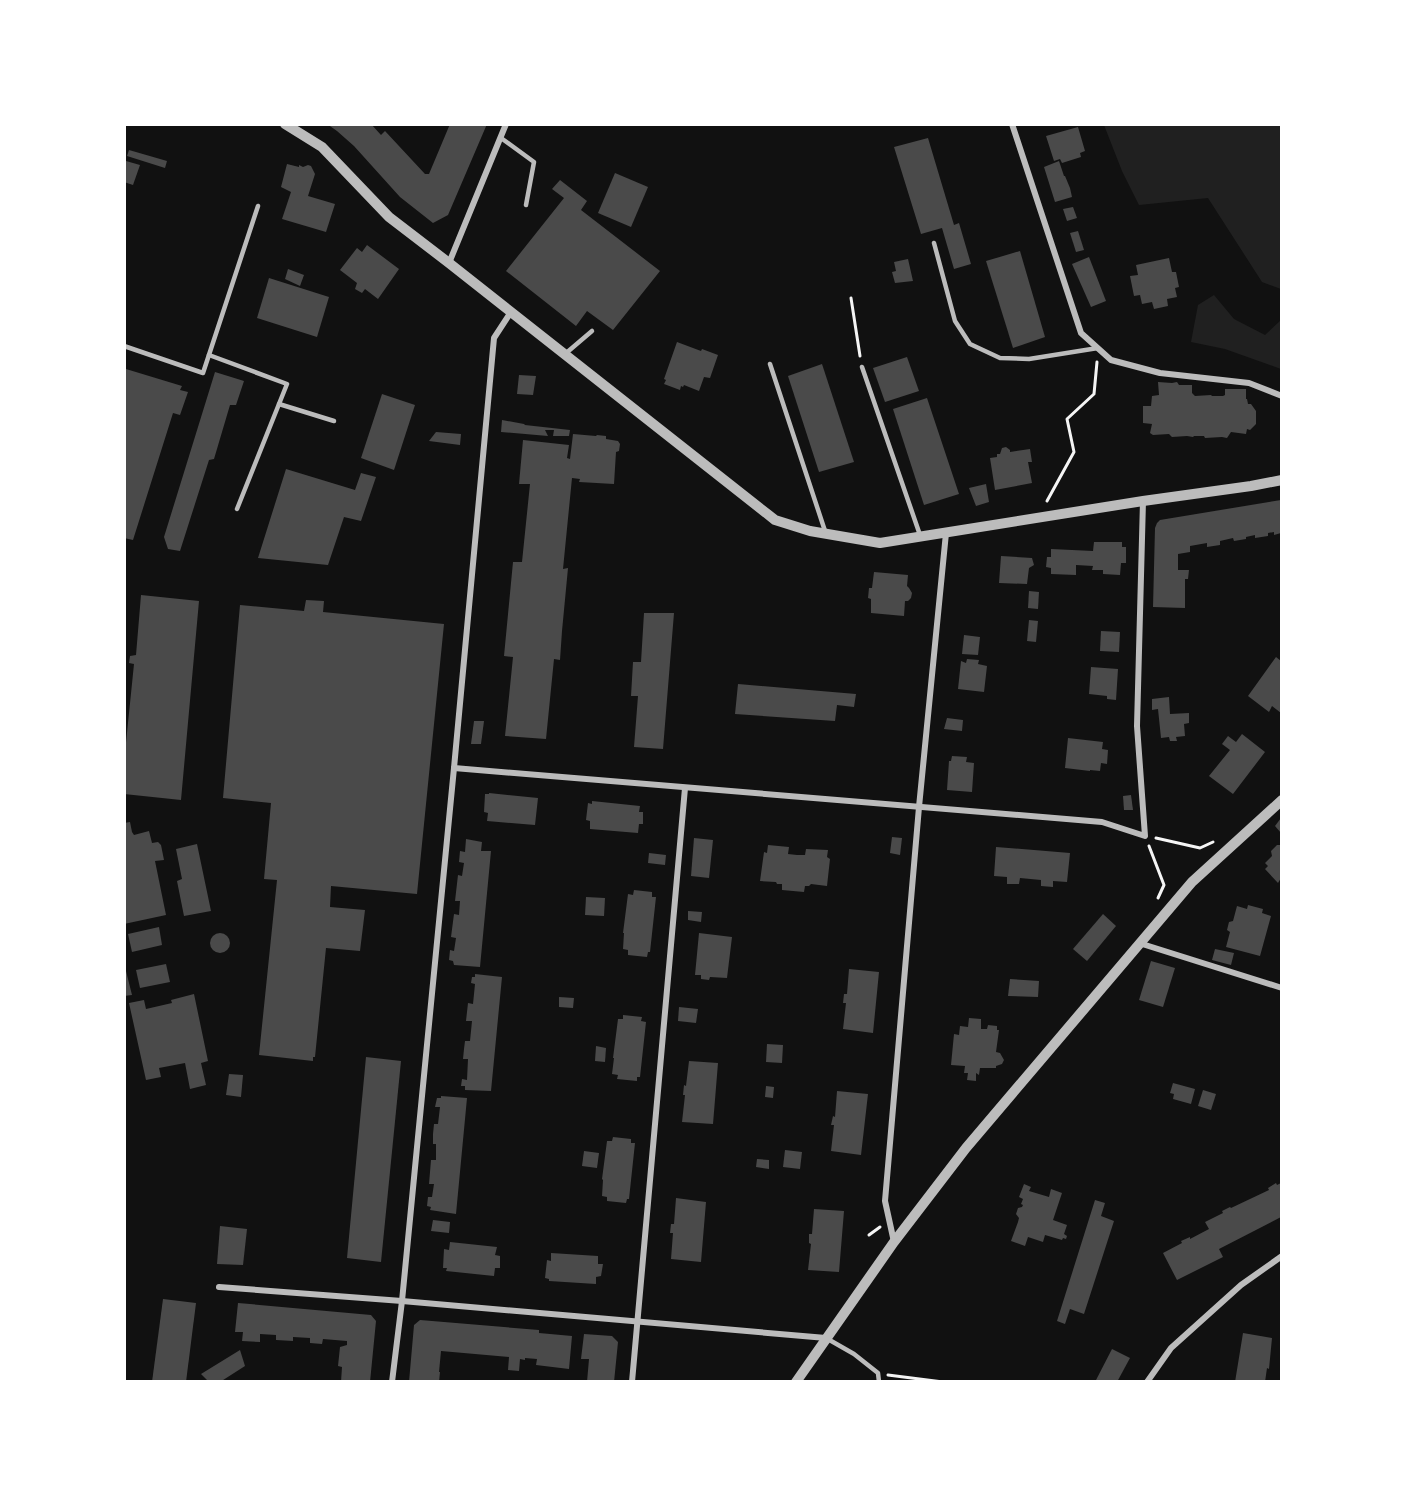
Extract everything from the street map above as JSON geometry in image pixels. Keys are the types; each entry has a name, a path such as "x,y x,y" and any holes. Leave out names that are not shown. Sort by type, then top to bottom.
{"street":[{"path":"285,124 322,147 389,217 775,520 810,531 880,543 1281,480"},
{"path":"449,262 506,124"},
{"path":"1012,124 1081,333 1111,360 1160,373 1249,383 1281,396"},
{"path":"392,1382 402,1301 494,338 511,312"},
{"path":"454,768 1102,822 1145,836 1137,726 1143,501"},
{"path":"894,1242 885,1201 919,807 946,533"},
{"path":"632,1382 685,788"},
{"path":"796,1382 894,1242 966,1149 1192,882 1281,800"},
{"path":"1139,943 1281,988"},
{"path":"1147,1382 1171,1348 1241,1285 1281,1256"},
{"path":"219,1287 826,1338"}],"lane":[{"path":"501,138 534,162 526,205"},
{"path":"124,346 203,373 258,206"},
{"path":"934,243 955,321 970,344 1000,358 1029,359 1098,348"},
{"path":"565,354 592,330"},
{"path":"209,355 287,384 237,508"},
{"path":"770,364 826,534"},
{"path":"862,367 921,537"},
{"path":"279,404 334,421"},
{"path":"826,1338 854,1354 878,1373 879,1382"}],"path":[{"path":"851,298 862,367"},
{"path":"1037,518 1074,452 1067,418 1094,394 1098,348"},
{"path":"1145,836 1200,848 1219,839"},
{"path":"1145,836 1164,885 1149,915 1157,922"},
{"path":"878,1373 943,1382"}],"shaded area":[{"path":"1104,125 1281,125 1281,289 1262,282 1208,198 1139,205 1122,171"},
{"path":"1214,295 1234,319 1265,335 1281,320 1281,369 1225,349 1191,342 1198,305"}],"building":[{"path":"327,124 371,124 381,135 385,131 425,174 429,174 450,124 487,124 448,215 433,223 400,197 354,146"},
{"path":"1078,127 1085,151 1080,153 1081,157 1062,163 1060,159 1054,161 1046,136"},
{"path":"928,138 954,225 959,223 971,264 954,269 942,228 921,234 894,147"},
{"path":"129,150 167,161 165,168 127,156"},
{"path":"126,161 140,165 133,185 124,182"},
{"path":"1059,161 1072,197 1055,202 1044,167"},
{"path":"287,164 299,167 299,165 311,166 315,174 308,196 335,204 326,232 282,219 291,192 281,187"},
{"path":"615,173 648,187 631,227 598,213"},
{"path":"560,180 587,201 581,210 660,271 613,330 587,311 576,326 506,271 564,198 552,189"},
{"path":"1073,207 1077,218 1067,221 1063,209"},
{"path":"1078,231 1084,250 1076,252 1070,233"},
{"path":"367,245 399,269 378,299 365,289 362,293 355,289 357,283 340,270 357,248 362,252"},
{"path":"1020,251 1045,337 1013,348 986,261"},
{"path":"1089,257 1106,301 1091,307 1072,264"},
{"path":"1169,258 1172,272 1176,272 1179,287 1175,288 1177,297 1167,299 1168,306 1154,309 1152,302 1142,304 1140,295 1134,296 1130,276 1138,275 1136,265"},
{"path":"908,259 913,281 895,283 892,272 896,271 894,262"},
{"path":"288,269 304,275 300,286 285,279"},
{"path":"269,278 329,297 317,337 257,318"},
{"path":"677,342 718,355 710,378 704,377 699,391 684,385 680,390 664,384"},
{"path":"907,357 919,391 885,402 873,368"},
{"path":"822,364 854,462 819,472 788,376"},
{"path":"126,369 182,386 180,390 188,392 180,415 173,413 133,540 124,538 124,375"},
{"path":"215,372 244,381 236,405 230,405 214,459 209,460 180,551 168,549 164,537"},
{"path":"519,375 536,376 533,395 517,394"},
{"path":"1158,382 1192,385 1192,393 1195,396 1223,396 1225,389 1246,389 1248,404 1251,404 1256,411 1256,424 1250,430 1247,429 1246,434 1231,432 1227,438 1153,435 1150,433 1152,424 1143,423 1143,406 1151,406 1152,396 1159,395"},
{"path":"382,394 415,405 394,470 361,458"},
{"path":"927,398 959,494 924,505 893,409"},
{"path":"502,420 570,430 569,436 553,436 554,430 545,430 548,436 501,432"},
{"path":"436,432 461,434 460,445 429,441"},
{"path":"573,434 606,436 606,439 618,441 620,444 619,451 616,452 614,484 579,482 580,479 572,478 563,569 568,568 560,660 554,659 546,739 505,736 513,657 504,656 513,562 522,562 530,484 519,484 523,440 569,445 567,458 570,459"},
{"path":"1006,447 1010,452 1030,449 1032,462 1028,462 1032,483 995,490 990,458 997,457 1002,448"},
{"path":"286,469 355,490 361,473 376,477 361,521 344,517 328,565 258,558"},
{"path":"986,484 989,502 976,506 969,488"},
{"path":"1281,500 1281,533 1274,535 1274,532 1268,533 1268,536 1255,538 1255,535 1234,541 1233,538 1220,541 1220,545 1207,547 1207,543 1190,546 1190,552 1178,554 1178,570 1189,570 1188,579 1185,579 1185,608 1153,607 1155,528 1160,520"},
{"path":"1094,542 1122,542 1122,547 1126,547 1126,563 1121,563 1120,575 1103,574 1103,570 1092,570 1093,566 1076,565 1076,575 1051,574 1051,568 1046,567 1047,557 1051,557 1051,549 1093,551"},
{"path":"1001,556 1032,558 1034,565 1029,568 1027,584 999,583"},
{"path":"874,572 908,575 907,586 912,593 911,598 905,601 904,616 871,613 871,599 868,598"},
{"path":"1029,591 1039,592 1038,609 1028,608"},
{"path":"141,595 199,601 181,800 124,794 124,762 134,664 129,663 130,656 136,655"},
{"path":"306,600 324,601 323,612 444,624 417,894 331,886 330,907 365,910 360,951 326,948 313,1061 259,1055 277,880 264,879 271,803 223,798 240,605 304,611"},
{"path":"644,613 674,613 663,749 634,747 638,696 631,696 633,662 641,662"},
{"path":"1029,620 1038,621 1036,642 1027,641"},
{"path":"1101,631 1120,632 1119,652 1100,651"},
{"path":"964,635 980,637 978,655 962,654"},
{"path":"1276,657 1281,661 1281,713 1272,706 1269,712 1248,696"},
{"path":"967,659 979,660 978,664 987,666 984,692 958,689 961,661 966,663"},
{"path":"1091,667 1118,669 1116,700 1107,699 1107,696 1089,694"},
{"path":"738,684 856,694 854,707 837,705 835,721 735,714"},
{"path":"1169,697 1170,714 1189,713 1189,723 1184,724 1185,736 1176,737 1177,741 1170,741 1169,737 1161,738 1158,709 1152,710 1152,699"},
{"path":"947,718 963,720 962,731 944,729"},
{"path":"474,721 484,721 481,744 471,744"},
{"path":"1242,734 1265,752 1233,794 1209,776 1230,750 1222,744 1228,736 1236,742"},
{"path":"1068,738 1103,742 1102,749 1108,750 1107,764 1101,763 1100,771 1065,768"},
{"path":"952,756 967,757 966,762 974,763 972,792 947,790 949,761"},
{"path":"485,794 538,798 535,825 487,821 488,813 484,812"},
{"path":"1131,795 1133,810 1124,810 1123,796"},
{"path":"592,801 640,806 639,812 643,812 643,824 639,824 638,833 590,829 590,821 586,820 588,803 592,804"},
{"path":"1281,818 1281,833 1275,826"},
{"path":"130,822 134,835 149,831 152,843 158,842 161,845 164,860 155,861 166,915 124,924 124,823"},
{"path":"892,837 902,838 900,855 890,853"},
{"path":"694,838 713,840 709,878 691,876"},
{"path":"466,839 482,842 481,851 491,851 480,967 454,965 453,961 449,960 450,950 454,951 456,938 451,937 454,914 459,915 460,901 455,901 458,875 462,876 464,863 459,862 460,851 465,852"},
{"path":"197,844 211,911 184,916 177,881 182,879 176,849"},
{"path":"768,845 789,847 788,854 797,855 805,855 806,849 828,850 827,857 830,859 827,886 811,884 805,886 804,892 782,890 782,884 760,881 764,852 767,853"},
{"path":"1277,845 1281,845 1281,878 1278,883 1265,869 1268,866 1265,863 1272,856 1271,851"},
{"path":"996,847 1070,853 1067,882 1053,881 1053,887 1041,886 1041,880 1020,878 1019,884 1007,884 1007,877 994,876"},
{"path":"649,853 666,855 665,865 648,863"},
{"path":"634,890 652,892 652,897 656,897 650,952 647,957 628,955 628,950 623,949 628,894 633,895"},
{"path":"586,897 605,898 604,916 585,915"},
{"path":"1248,905 1263,909 1262,913 1271,916 1260,956 1226,947 1230,932 1227,930 1229,922 1233,921 1237,906 1247,909"},
{"path":"688,911 702,912 701,922 688,920"},
{"path":"1103,914 1116,926 1087,961 1073,949"},
{"path":"159,927 162,945 132,952 128,934"},
{"path":"220,933 227,936 230,943 227,950 220,953 213,950 210,943 213,936"},
{"path":"699,933 732,937 727,978 710,977 709,980 701,979 701,975 695,975"},
{"path":"1215,949 1234,953 1231,965 1212,960"},
{"path":"1151,961 1175,968 1163,1007 1139,1000"},
{"path":"124,963 132,995 124,996"},
{"path":"166,964 170,982 140,988 136,970"},
{"path":"849,969 879,972 873,1033 843,1029 846,1003 843,1003 844,994 847,994"},
{"path":"475,974 502,977 491,1091 465,1090 465,1086 461,1086 462,1079 467,1080 468,1059 463,1059 465,1041 470,1041 472,1021 466,1021 468,1003 473,1004 475,984 471,983"},
{"path":"1010,979 1039,981 1038,997 1008,996"},
{"path":"194,994 208,1061 201,1063 206,1085 190,1089 185,1063 159,1068 161,1077 146,1080 129,1003 144,1000 146,1009 172,1003 171,1000"},
{"path":"559,997 574,998 573,1008 559,1007"},
{"path":"679,1007 698,1009 696,1023 678,1021"},
{"path":"623,1015 642,1017 641,1021 646,1022 640,1077 637,1077 637,1081 617,1079 618,1075 612,1074 618,1019 623,1019"},
{"path":"969,1018 981,1019 981,1029 987,1029 988,1025 997,1026 999,1030 996,1052 1000,1053 1004,1060 996,1068 980,1068 979,1075 976,1073 976,1081 967,1080 968,1073 964,1073 965,1066 951,1065 954,1034 959,1035 960,1026 968,1027"},
{"path":"767,1044 783,1045 782,1063 766,1062"},
{"path":"596,1046 606,1048 605,1062 595,1061"},
{"path":"366,1057 401,1061 381,1262 347,1258"},
{"path":"689,1061 718,1063 713,1124 682,1122 684,1085 686,1086"},
{"path":"229,1074 243,1075 241,1097 226,1095"},
{"path":"1173,1083 1195,1089 1191,1104 1173,1099 1174,1094 1170,1093"},
{"path":"766,1086 774,1087 773,1098 765,1097"},
{"path":"1203,1090 1216,1094 1211,1110 1198,1106"},
{"path":"837,1091 868,1094 861,1155 831,1151 834,1125 831,1125 833,1116 835,1117"},
{"path":"441,1096 467,1098 456,1214 430,1210 431,1207 427,1206 428,1197 432,1197 434,1184 429,1184 431,1160 436,1160 436,1144 433,1144 433,1134 434,1124 438,1124 440,1107 435,1107 437,1098"},
{"path":"613,1137 631,1139 631,1143 635,1143 629,1199 626,1203 607,1201 607,1197 602,1196 607,1141 612,1141"},
{"path":"785,1150 802,1152 800,1169 783,1167"},
{"path":"584,1151 599,1153 597,1168 582,1166"},
{"path":"757,1159 769,1160 769,1169 756,1167"},
{"path":"1276,1183 1277,1185 1281,1183 1281,1217 1219,1249 1223,1257 1177,1280 1163,1253 1182,1243 1181,1241 1209,1229 1205,1222 1223,1213 1222,1211 1269,1190 1268,1188"},
{"path":"1024,1184 1031,1187 1029,1191 1049,1197 1051,1189 1062,1193 1053,1220 1067,1225 1064,1234 1067,1236 1066,1239 1045,1235 1043,1242 1028,1237 1025,1246 1011,1241 1019,1218 1016,1214 1018,1208 1023,1205 1021,1204 1023,1199 1019,1197"},
{"path":"676,1198 706,1202 701,1262 671,1259 673,1233 670,1233 671,1224 674,1224"},
{"path":"1095,1200 1105,1203 1101,1216 1114,1221 1084,1314 1070,1309 1065,1324 1057,1321"},
{"path":"814,1209 844,1211 839,1272 808,1270 811,1244 809,1234 812,1234"},
{"path":"433,1220 450,1222 449,1233 431,1231"},
{"path":"220,1226 247,1229 243,1265 217,1264"},
{"path":"450,1242 497,1247 495,1255 500,1256 500,1268 495,1268 494,1276 446,1271 447,1268 443,1268 444,1249 449,1250"},
{"path":"551,1253 598,1256 598,1264 603,1264 601,1276 596,1277 596,1284 549,1281 545,1278 547,1260 551,1261"},
{"path":"163,1299 196,1303 186,1382 152,1382"},
{"path":"238,1303 371,1315 376,1321 370,1382 341,1382 342,1367 338,1366 340,1347 347,1345 347,1341 323,1339 322,1344 310,1343 310,1338 293,1337 293,1341 276,1340 276,1335 260,1334 260,1342 242,1341 243,1332 235,1332"},
{"path":"420,1320 539,1330 539,1333 572,1336 569,1369 536,1365 537,1359 525,1358 525,1360 520,1359 519,1371 508,1370 509,1357 441,1351 439,1382 409,1382 414,1325"},
{"path":"1243,1333 1272,1338 1269,1369 1267,1368 1265,1382 1235,1382"},
{"path":"584,1334 612,1336 618,1342 614,1382 587,1382 589,1359 581,1359"},
{"path":"1112,1349 1130,1358 1117,1382 1095,1382"},
{"path":"240,1350 245,1366 220,1382 209,1382 201,1374"}]}
